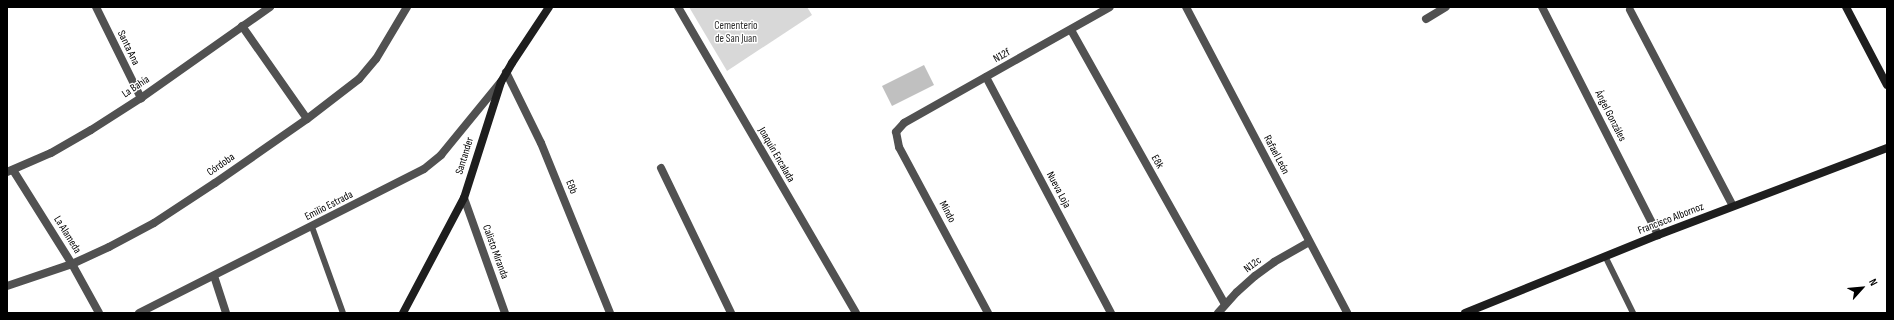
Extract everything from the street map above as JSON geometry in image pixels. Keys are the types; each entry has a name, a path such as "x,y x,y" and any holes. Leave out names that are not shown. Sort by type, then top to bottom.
{"street":[{"name":"Santa Ana","path":"96,7 141,98"},
{"name":"La Bahía","path":"10,171 58,150 141,98 270,7"},
{"name":"Córdoba","path":"7,286 72,264 154,223 215,183 307,119 368,70 407,7"},
{"name":"Santander","path":"403,313 464,198 501,82 549,7"},
{"name":"Joaquín Encalada","path":"678,7 856,313"},
{"name":"N12f","path":"904,123 1110,7"},
{"name":"Rafael León","path":"1186,7 1347,313"},
{"path":"1426,19 1446,7"},
{"name":"Ángel Gonzáles","path":"1542,7 1658,236"},
{"path":"1846,7 1887,85"},
{"path":"1630,10 1724,192 1734,206"},
{"path":"242,26 307,119"},
{"name":"E8k","path":"1070,30 1225,304"},
{"name":"E8b","path":"506,72 541,144 610,313"},
{"name":"Nueva Loja","path":"986,77 1111,313"},
{"name":"Emilio Estrada","path":"139,313 312,227 424,169 441,155 501,82"},
{"name":"Mindo","path":"904,123 896,132 899,146 988,313"},
{"name":"Francisco Albornoz","path":"1465,313 1605,256 1887,148"},
{"path":"661,168 731,313"},
{"name":"La Alameda","path":"10,171 72,264 99,313"},
{"name":"Calisto Miranda","path":"464,198 505,313"},
{"name":"N12c","path":"1218,313 1225,304 1256,276 1274,262 1309,242"},
{"path":"214,276 226,313"}],"lane":[{"path":"312,227 342,313"},
{"path":"1605,256 1633,313"}],"green space":[{"name":"Cementerio de San Juan","path":"689,7 807,7 812,15 727,71"}],"building":[{"path":"924,65 934,85 892,106 882,86"}]}
